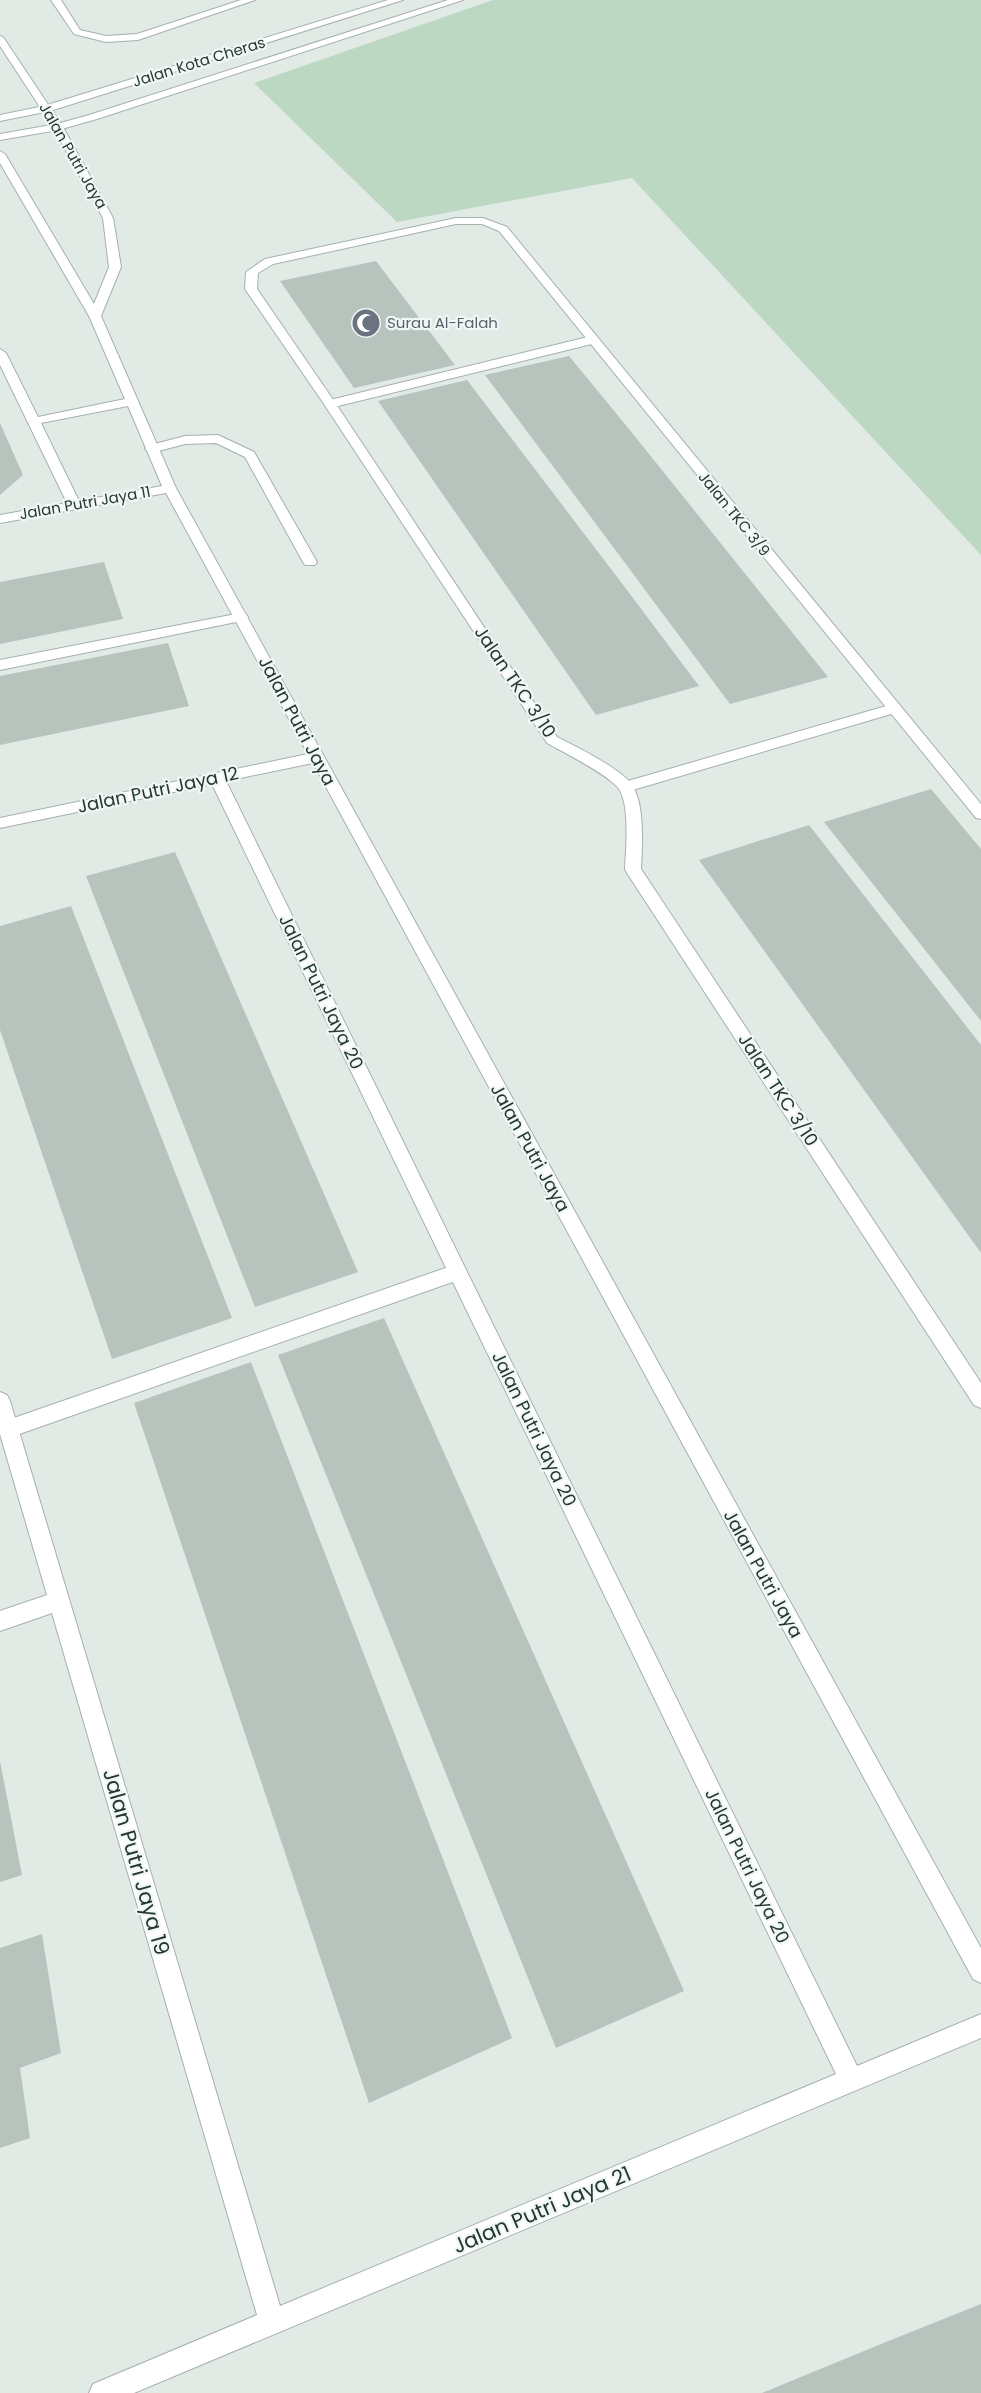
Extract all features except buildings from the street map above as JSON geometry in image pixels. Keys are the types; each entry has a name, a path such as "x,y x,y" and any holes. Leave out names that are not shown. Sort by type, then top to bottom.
{"street":[{"path":"56,0 77,32 106,39 138,37 250,0"},
{"name":"Jalan Kota Cheras","path":"0,118 46,109 398,0"},
{"name":"Jalan Kota Cheras","path":"0,137 58,127 93,117 458,0"},
{"name":"Jalan Putri Jaya","path":"0,39 58,127 108,218 115,267 95,316"},
{"name":"Jalan Putri Jaya","path":"0,154 95,316 170,488 981,1971"},
{"name":"Jalan TKC 3/10","path":"483,221 456,221 269,261 252,272 251,289 330,404 552,740 590,760 626,787 635,825 633,869 981,1399"},
{"name":"Jalan TKC 3/9","path":"483,221 503,230 981,814"},
{"path":"330,404 592,340"},
{"path":"0,353 75,506"},
{"path":"34,421 131,402"},
{"path":"152,449 185,440 218,439 250,455 310,562"},
{"name":"Jalan Putri Jaya 11","path":"0,519 170,488"},
{"path":"0,665 241,617"},
{"path":"626,787 893,709"},
{"name":"Jalan Putri Jaya 12","path":"0,823 316,757"},
{"name":"Jalan Putri Jaya 20","path":"217,778 851,2080"},
{"path":"8,1429 457,1272"},
{"name":"Jalan Putri Jaya 19","path":"0,1401 272,2322"},
{"path":"0,1621 59,1601"},
{"name":"Jalan Putri Jaya 21","path":"102,2393 981,2026"}],"green space":[{"path":"493,0 981,0 981,555 632,178 397,222 254,83"}],"place":[{"name":"Surau Al-Falah","path":"366,323"}]}
